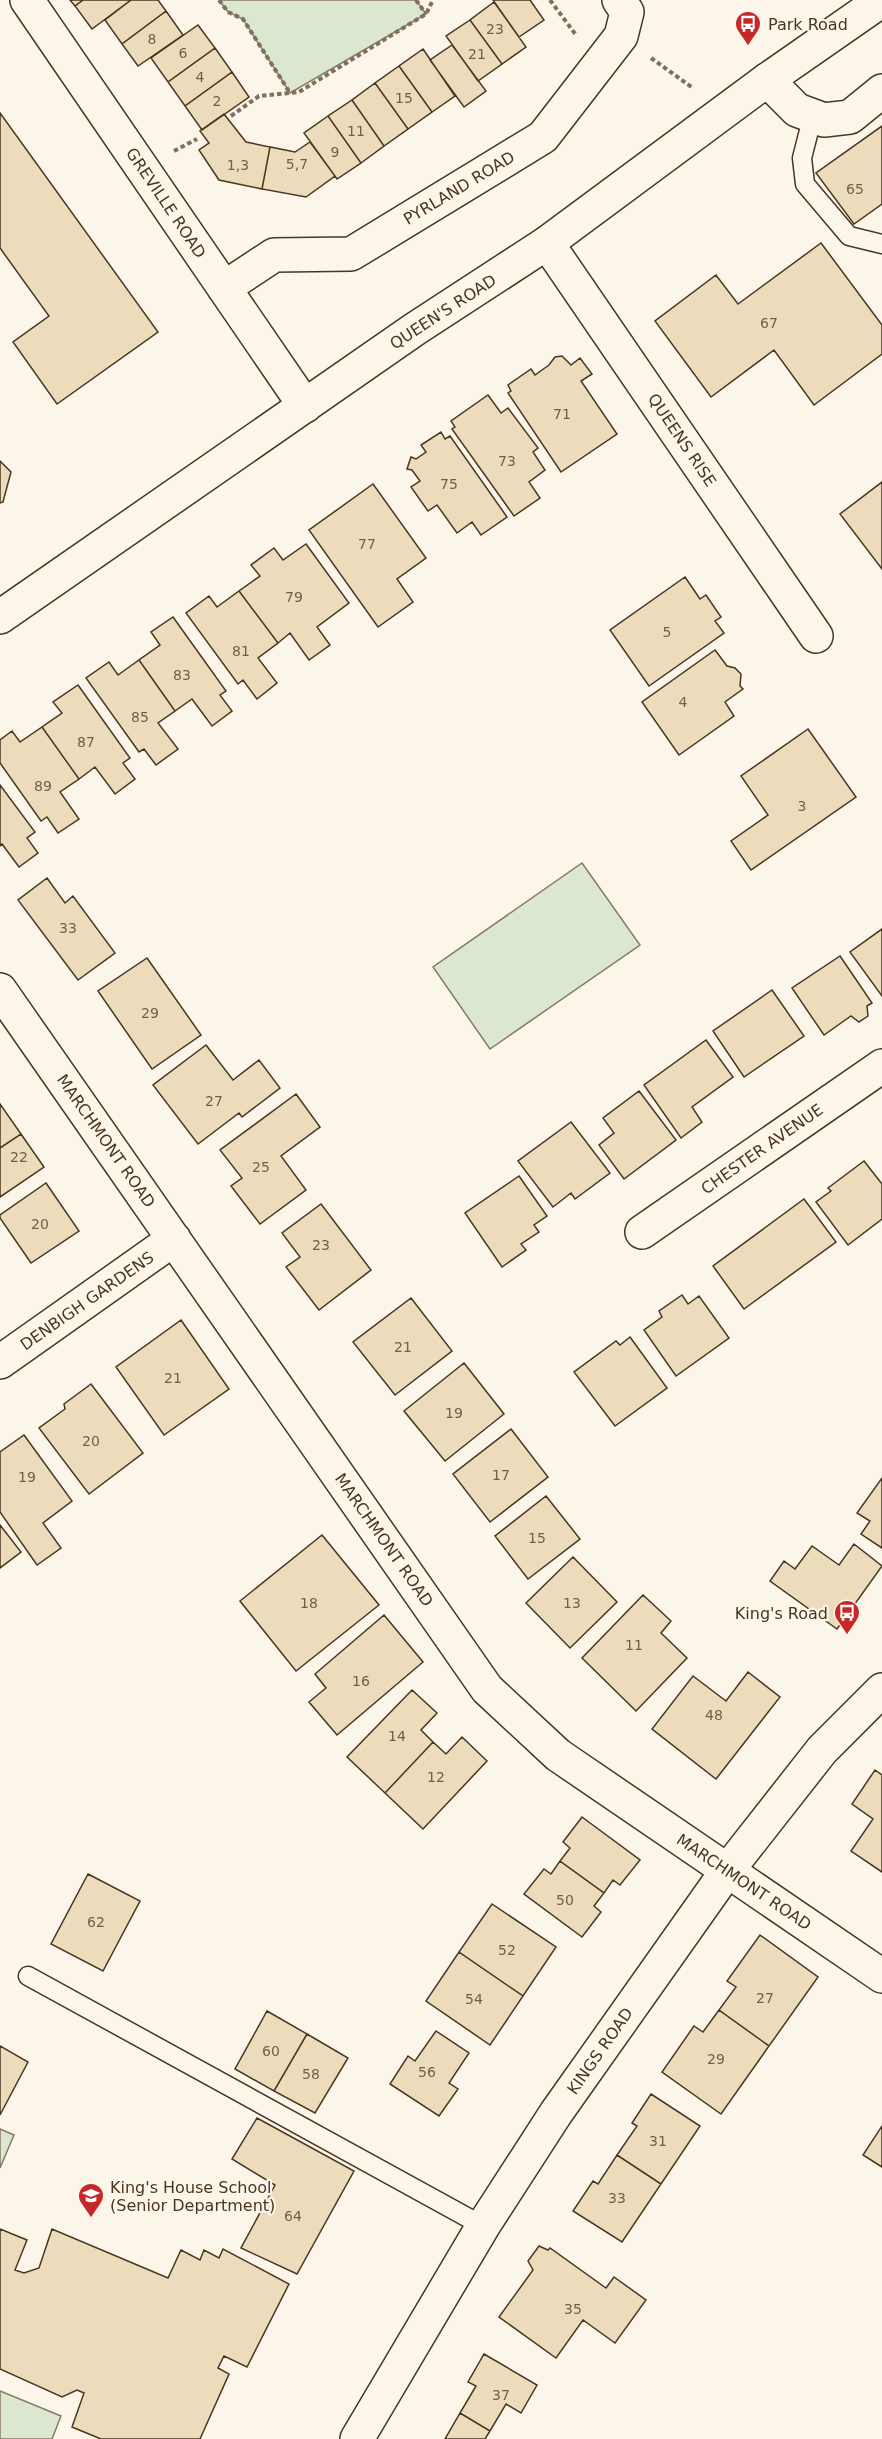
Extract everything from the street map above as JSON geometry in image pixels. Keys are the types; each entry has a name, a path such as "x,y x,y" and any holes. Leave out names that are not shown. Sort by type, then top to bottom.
{"street":[{"name":"GREVILLE ROAD","path":"27,0 305,406"},
{"path":"619,0 627,12 621,36"},
{"name":"QUEEN'S ROAD","path":"0,617 415,329 547,243 767,80 882,0"},
{"name":"PYRLAND ROAD","path":"224,288 274,255 351,254 543,137 621,36"},
{"path":"767,80 797,110 824,120 850,117 882,91"},
{"name":"QUEENS RISE","path":"547,243 816,636"},
{"name":"MARCHMONT ROAD","path":"0,990 487,1689 558,1755 882,1976"},
{"name":"CHESTER AVENUE","path":"642,1232 882,1066"},
{"name":"DENBIGH GARDENS","path":"0,1362 174,1239"},
{"name":"KINGS ROAD","path":"357,2439 483,2226 556,2113 727,1871 822,1750 882,1690"}],"lane":[{"path":"813,115 802,158 805,184 849,236 882,244"},
{"path":"28,1976 483,2226"}],"path":[{"path":"219,0 228,12 243,19 290,93"},
{"path":"416,0 426,14"},
{"path":"231,116 259,96 299,92 426,14 433,0"},
{"path":"621,36 692,86 715,118"}],"green space":[{"path":"219,0 416,0 426,14 290,93 243,19 228,12"},
{"path":"582,863 640,945 490,1049 433,967"},
{"path":"0,2129 14,2135 0,2168"},
{"path":"0,2391 61,2416 52,2439 0,2439"}],"building":[{"path":"70,0 83,0 75,6"},
{"path":"83,0 131,0 92,29 75,6"},
{"path":"131,0 158,0 166,11 122,44 105,20"},
{"path":"493,0 530,0 544,20 519,37"},
{"path":"494,2 526,47 502,64 470,20"},
{"path":"166,11 183,35 138,66 122,44"},
{"path":"470,20 502,64 478,81 446,36"},
{"path":"198,25 215,48 168,82 151,58"},
{"path":"452,45 486,91 464,107 430,60"},
{"path":"215,48 232,72 185,106 168,82"},
{"path":"423,49 455,96 432,112 399,66"},
{"path":"399,66 432,112 408,129 375,83"},
{"path":"232,72 249,97 202,130 185,106"},
{"path":"375,83 408,129 384,146 352,100"},
{"path":"352,100 384,146 361,163 328,116"},
{"path":"0,113 158,332 57,404 13,342 49,316 0,248"},
{"path":"224,114 246,142 270,147 262,189 219,180 199,150 209,143 200,131"},
{"path":"328,116 361,163 337,179 304,133"},
{"path":"882,126 882,204 854,224 816,173"},
{"path":"310,142 335,176 306,197 262,189 270,147 295,152"},
{"path":"821,243 882,325 882,354 814,405 774,350 711,397 655,321 716,275 738,304"},
{"path":"562,356 571,365 580,358 592,374 581,381 617,434 561,472 508,393 511,391 508,385 531,369 535,375 549,365 555,357"},
{"path":"488,395 501,413 508,408 538,448 533,452 545,470 529,482 540,498 514,516 452,429 455,427 451,421"},
{"path":"441,432 445,439 450,436 507,517 481,535 472,522 457,533 437,505 428,511 411,487 420,481 412,470 407,469 411,457 416,459 426,452 421,445"},
{"path":"0,461 11,472 3,502 0,503"},
{"path":"882,482 882,569 840,514"},
{"path":"373,484 426,558 397,579 413,602 378,627 309,530"},
{"path":"306,544 349,603 317,627 330,645 309,660 290,633 278,643 239,591 260,576 251,565 274,548 283,560"},
{"path":"685,577 700,599 706,595 721,617 715,621 724,633 649,686 610,630"},
{"path":"239,591 278,643 258,658 277,683 257,699 243,680 238,684 186,613 209,596 217,607"},
{"path":"173,617 226,691 220,695 232,711 212,726 192,699 175,711 139,660 160,645 151,632"},
{"path":"715,650 727,666 735,668 741,674 740,686 743,689 725,702 734,716 679,755 642,702"},
{"path":"139,660 175,711 158,723 178,749 156,765 144,749 139,752 86,678 109,662 118,675"},
{"path":"78,685 130,758 123,763 135,779 115,794 95,767 79,779 42,727 62,713 53,702"},
{"path":"42,727 79,779 60,792 79,819 58,833 47,817 41,821 0,763 0,740 12,731 20,742"},
{"path":"808,729 856,797 751,870 731,841 768,815 741,776"},
{"path":"0,785 35,832 27,838 38,853 19,867 2,844 0,846"},
{"path":"47,878 65,903 73,896 115,953 78,980 18,900"},
{"path":"882,929 882,996 850,952"},
{"path":"840,956 872,1003 867,1006 868,1016 859,1022 851,1016 824,1035 792,988"},
{"path":"147,958 201,1035 152,1069 98,991"},
{"path":"772,990 804,1036 744,1077 713,1031"},
{"path":"706,1040 733,1077 692,1107 702,1122 681,1138 644,1085"},
{"path":"206,1045 233,1080 259,1060 280,1088 242,1117 239,1113 198,1144 153,1085"},
{"path":"639,1091 676,1140 624,1179 599,1145 614,1133 603,1118"},
{"path":"296,1094 320,1127 281,1156 306,1190 260,1224 231,1186 242,1178 220,1150"},
{"path":"0,1104 21,1134 0,1148"},
{"path":"571,1122 610,1173 575,1199 571,1193 553,1207 518,1161"},
{"path":"21,1134 44,1167 0,1197 0,1148"},
{"path":"864,1161 882,1184 882,1219 848,1245 816,1202 831,1191 828,1188"},
{"path":"519,1176 547,1216 534,1225 539,1232 521,1244 526,1250 502,1267 465,1213"},
{"path":"46,1183 79,1231 31,1263 0,1215"},
{"path":"804,1199 836,1242 744,1309 713,1266"},
{"path":"321,1204 371,1270 319,1310 286,1267 300,1257 282,1233"},
{"path":"682,1295 688,1304 699,1296 729,1338 676,1376 644,1330 662,1317 659,1311"},
{"path":"411,1298 452,1351 395,1395 353,1342"},
{"path":"181,1320 229,1389 164,1435 116,1367"},
{"path":"630,1337 667,1388 615,1426 574,1372 616,1341 620,1345"},
{"path":"464,1363 504,1414 445,1461 404,1411"},
{"path":"91,1384 143,1453 89,1494 39,1428 65,1409 64,1404"},
{"path":"511,1429 548,1477 490,1522 453,1474"},
{"path":"24,1435 72,1501 43,1523 61,1548 37,1565 0,1512 0,1452"},
{"path":"882,1478 882,1548 861,1534 870,1521 857,1513"},
{"path":"546,1496 580,1539 528,1579 495,1536"},
{"path":"0,1525 21,1552 0,1568"},
{"path":"322,1535 379,1605 296,1671 240,1601"},
{"path":"854,1544 882,1566 837,1629 770,1581 784,1561 795,1569 812,1546 839,1565"},
{"path":"573,1557 617,1602 570,1648 526,1603"},
{"path":"643,1595 671,1621 661,1633 687,1658 636,1711 582,1658"},
{"path":"384,1615 423,1662 337,1735 309,1702 326,1688 315,1674"},
{"path":"748,1672 780,1697 716,1779 652,1729 693,1676 726,1701"},
{"path":"412,1690 437,1713 421,1730 433,1742 385,1793 347,1757"},
{"path":"462,1737 487,1761 423,1829 385,1793 433,1742 446,1754"},
{"path":"875,1770 882,1775 882,1872 851,1851 873,1819 852,1804"},
{"path":"582,1817 640,1860 620,1885 613,1880 604,1893 560,1861 570,1848 563,1842"},
{"path":"560,1861 604,1893 594,1906 601,1912 582,1937 524,1894 544,1869 551,1874"},
{"path":"88,1874 140,1901 103,1971 51,1944"},
{"path":"492,1904 556,1947 523,1996 459,1952"},
{"path":"760,1935 818,1977 769,2046 719,2010 736,1987 727,1981"},
{"path":"459,1952 523,1996 490,2045 426,2001"},
{"path":"719,2010 769,2046 721,2114 662,2072 694,2026 703,2032"},
{"path":"267,2011 307,2034 274,2091 235,2069"},
{"path":"436,2031 469,2053 449,2083 458,2089 439,2116 390,2084 408,2056 415,2061"},
{"path":"307,2034 348,2058 315,2113 274,2091"},
{"path":"0,2046 28,2062 0,2115"},
{"path":"651,2094 700,2126 661,2184 617,2155 637,2126 632,2123"},
{"path":"257,2118 354,2171 297,2274 241,2248 275,2185 232,2159"},
{"path":"882,2126 882,2167 863,2155"},
{"path":"617,2155 661,2184 622,2242 573,2211 593,2181 598,2184"},
{"path":"0,2229 27,2240 15,2270 24,2273 39,2268 52,2229 168,2278 181,2250 200,2260 204,2250 219,2258 223,2249 289,2284 247,2367 224,2356 218,2368 229,2374 200,2439 101,2439 72,2427 84,2393 77,2390 62,2397 0,2369"},
{"path":"539,2246 548,2250 550,2248 606,2288 614,2277 646,2300 615,2343 583,2320 556,2358 499,2317 533,2270 528,2261"},
{"path":"484,2354 537,2385 521,2413 506,2404 490,2431 460,2413 476,2386 468,2382"},
{"path":"460,2413 490,2431 485,2439 445,2439"}],"place":[{"name":"Park Road","path":"748,47"},
{"name":"King's Road","path":"847,1636"},
{"name":"King's House School (Senior Department)","path":"91,2219"}]}
